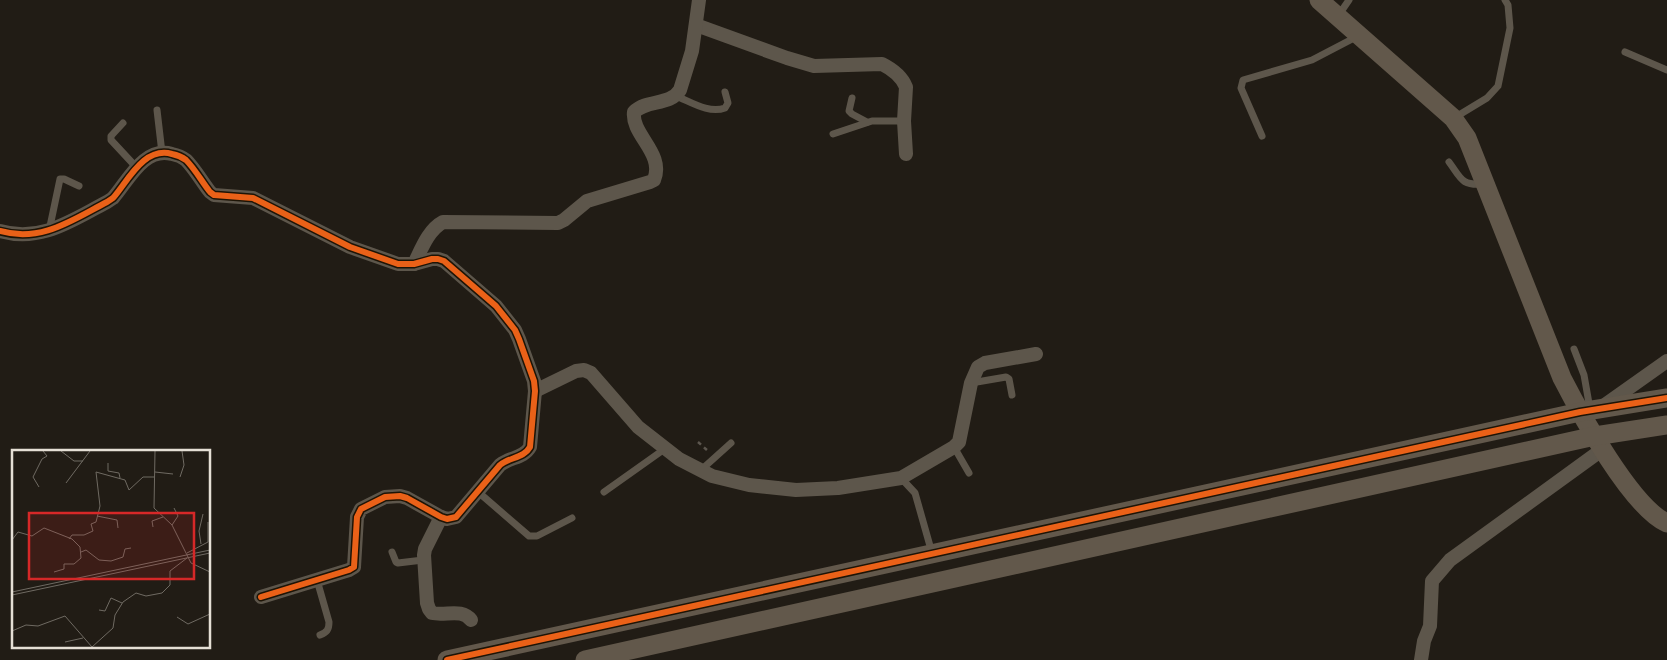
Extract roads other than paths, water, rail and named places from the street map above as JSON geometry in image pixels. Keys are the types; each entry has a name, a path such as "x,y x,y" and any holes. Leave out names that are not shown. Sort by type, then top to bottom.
{"street":[{"path":"414,264 431,232 443,222 558,223 587,201 654,180 656,175 653,155 634,123 634,112 643,106 670,99 676,96 680,90 692,51 699,0"},
{"path":"1319,0 1453,118 1467,138 1562,378 1590,411 1599,442 1642,503 1667,523"},
{"path":"696,25 786,58 814,66 882,64 890,68 904,82 906,87 904,122 906,154"},
{"path":"0,231 21,235 49,231 113,198 149,156 162,153 179,156 186,160 214,195 253,198 355,249 398,264 414,264 432,259 444,261 496,306 514,330 534,381 535,391 530,447 527,452 506,460 456,517 441,518 407,498 400,496 386,497 361,509 358,513 354,567 261,596"},
{"path":"535,391 576,371 584,370 591,373 638,427 679,459 712,476 749,485 796,490 838,488 901,478 954,446 959,442 971,383 978,367 985,363 1036,354"},
{"path":"1590,411 1667,361"},
{"path":"447,660 1590,411 1667,398"},
{"path":"585,660 1599,442 1667,424"},
{"path":"1421,660 1424,641 1430,626 1432,581 1450,560 1599,442"},
{"path":"441,518 425,549 423,560 429,609 432,613 437,614 461,613 468,615 472,620"}],"lane":[{"path":"1338,16 1349,0"},
{"path":"1453,118 1488,98 1498,86 1510,28 1508,5 1505,0"},
{"path":"1262,136 1241,88 1243,80 1312,60 1359,35"},
{"path":"1626,52 1667,70"},
{"path":"676,96 702,107 721,110 728,103 725,92"},
{"path":"852,98 849,111 867,122"},
{"path":"157,110 162,153"},
{"path":"123,122 111,136 111,140 137,168"},
{"path":"833,134 867,122 904,122"},
{"path":"1449,162 1464,183 1472,185 1484,184"},
{"path":"49,231 60,179 79,186"},
{"path":"1574,349 1584,374 1590,411"},
{"path":"971,383 1006,377 1010,379 1012,395"},
{"path":"701,470 731,443"},
{"path":"954,446 969,473"},
{"path":"604,492 666,448"},
{"path":"901,478 915,493 932,554"},
{"path":"478,491 529,536 537,536 572,518"},
{"path":"392,552 398,563 423,560"},
{"path":"317,580 329,622 329,628 320,635"}]}
